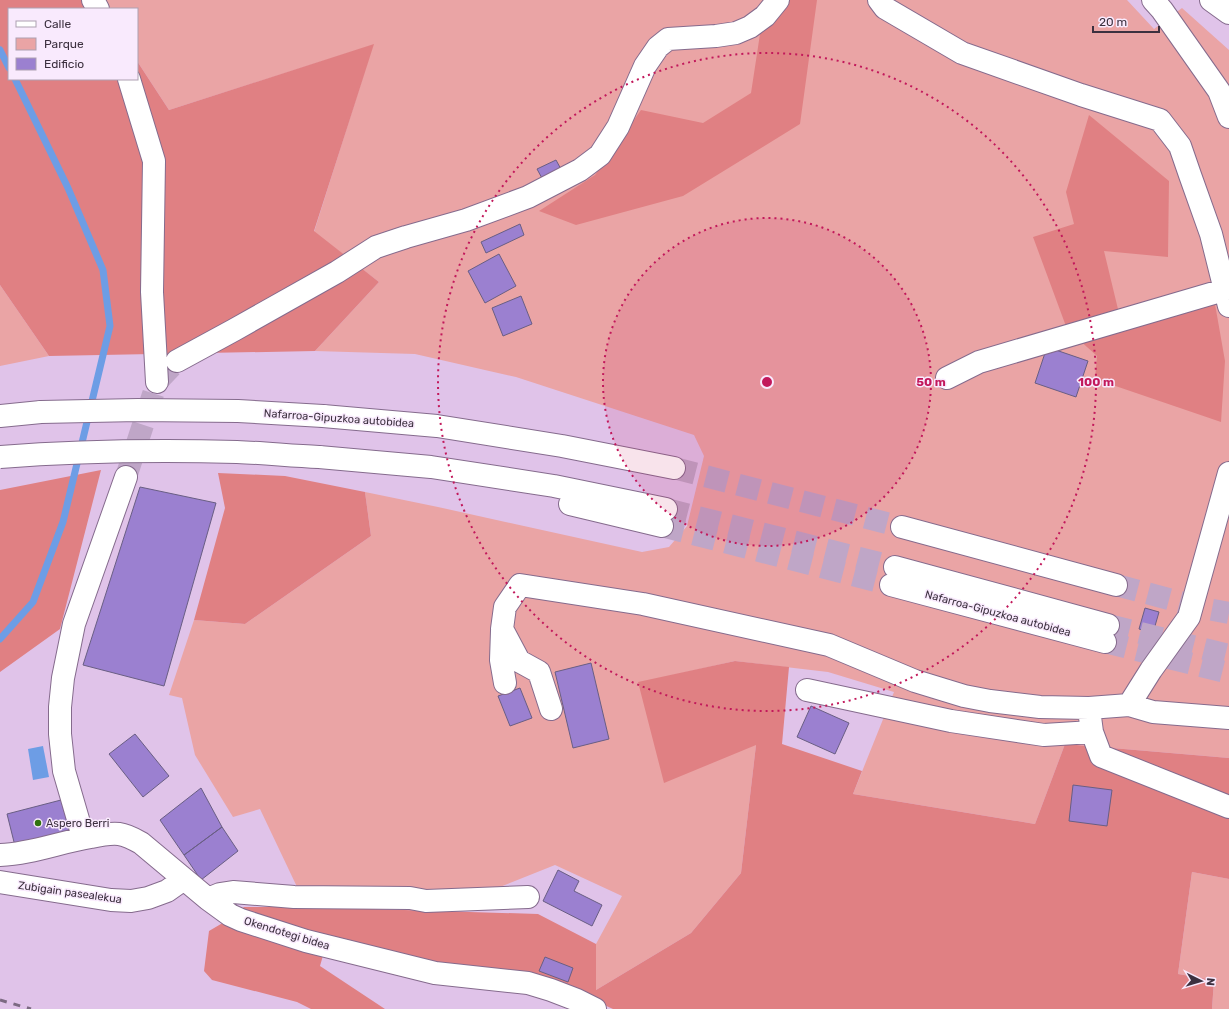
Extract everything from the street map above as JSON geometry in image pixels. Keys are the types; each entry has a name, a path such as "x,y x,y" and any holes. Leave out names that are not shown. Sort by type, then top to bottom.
{"main road":[{"path":"177,361 330,276 376,247 466,220 528,197 580,170 600,155 618,127 646,66 658,47 668,39 716,36 736,33 750,27 765,16 778,0"},
{"path":"879,0 885,8 962,53 1081,95 1160,120 1180,146 1211,234 1227,298 979,362 946,378"},
{"path":"1153,0 1162,10 1219,91 1229,116"},
{"path":"1211,0 1229,13"},
{"path":"129,80 154,161 152,292 157,382"},
{"name":"Nafarroa-Gipuzkoa autobidea","path":"0,416 41,412 169,410 238,411 323,416 437,426 562,446 674,468"},
{"path":"0,457 136,451 238,452 319,457 431,467 554,486 664,518"},
{"path":"1128,705 1189,616 1229,473"},
{"path":"82,838 64,771 60,734 62,678 74,624 126,477"},
{"path":"902,527 1116,585"},
{"name":"Nafarroa-Gipuzkoa autobidea","path":"893,576 1107,634"},
{"path":"505,683 501,660 502,630 505,607 520,585 626,600 829,646 915,681 964,696 1040,707 1089,708 1128,705 1153,712 1229,718"},
{"path":"502,630 519,661 539,672 551,709"},
{"path":"807,690 951,721 1044,735 1092,732"},
{"path":"1089,708 1092,732 1101,756 1229,807"},
{"name":"Okendotegi bidea","path":"0,855 17,854 82,838 108,834 119,834 132,837 142,843 208,900 230,915 306,941 435,973 528,983 552,990 595,1009"},
{"name":"Zubigain pasealekua","path":"0,882 111,900 131,900 148,898 167,891 184,879"},
{"path":"208,900 220,894 233,892 294,897 410,898 426,901 528,897"}],"green space":[{"path":"97,0 1127,0 1154,29 1182,8 1229,50 1229,758 1065,744 1035,824 853,794 894,692 828,672 735,661 638,683 756,745 741,873 691,933 596,990 596,944 622,896 555,865 485,893 298,889 260,809 233,817 195,755 182,698 169,695 194,620 245,624 371,536 365,492 642,552 669,547 687,526 704,456 694,435 516,377 415,354 315,351 379,282 314,232 373,45 169,110 138,63 138,8 102,8"},
{"path":"0,285 49,356 0,366"},
{"path":"1192,872 1229,879 1229,1009 1212,1009 1214,980 1178,974"}],"shaded area":[{"path":"0,0 97,0 102,8 8,8 8,80 138,80 138,63 169,110 374,44 314,231 379,282 315,351 49,356 0,285"},
{"path":"786,0 817,0 800,124 683,196 576,225 539,211 595,175 641,110 703,123 751,93 760,34"},
{"path":"1089,115 1169,181 1168,257 1104,251 1123,330 1215,304 1225,361 1221,422 1095,379 1097,356 1067,329 1033,237 1074,224 1066,192"},
{"path":"101,470 60,629 0,672 0,490"},
{"path":"218,473 285,476 365,492 371,536 245,624 194,620 225,508"},
{"path":"735,661 789,667 782,744 862,771 853,794 1035,824 1065,744 1229,758 1229,879 1192,872 1178,974 1214,980 1212,1009 613,1009 602,1004 324,952 320,966 385,1009 311,1009 297,1002 212,980 204,971 209,931 226,921 244,907 307,907 538,914 596,944 596,990 691,933 741,873 756,745 664,783 638,682"}],"water":[{"path":"43,746 49,777 33,780 28,749"}],"building":[{"path":"556,160 562,171 543,180 537,169"},
{"path":"520,224 524,235 486,253 481,242"},
{"path":"499,254 516,286 485,303 468,271"},
{"path":"521,296 532,324 503,336 492,308"},
{"path":"1047,347 1088,361 1076,397 1035,383"},
{"path":"140,487 216,503 164,686 83,665"},
{"path":"1145,608 1159,612 1153,633 1139,629"},
{"path":"591,663 609,739 573,748 555,672"},
{"path":"520,688 532,718 510,726 498,696"},
{"path":"811,706 849,723 835,754 797,737"},
{"path":"135,734 169,776 143,797 109,754"},
{"path":"1073,785 1112,790 1107,826 1069,821"},
{"path":"201,788 222,827 184,855 160,820"},
{"name":"Aspero Berri","path":"61,800 70,832 15,846 7,814"},
{"path":"222,827 238,851 201,880 184,855"},
{"path":"558,870 579,881 574,891 602,905 592,926 543,901"},
{"path":"545,957 573,968 568,982 539,971"}],"waterway":[{"path":"0,50 8,66"},
{"path":"0,639 33,602 63,522 110,326 103,270 68,188 15,80"}],"tunnel":[{"path":"126,477 157,382 177,361"},
{"path":"674,468 902,527"},
{"path":"666,509 895,567"},
{"path":"662,526 891,585"},
{"path":"1116,585 1203,608 1229,613"},
{"path":"1108,625 1229,655"},
{"path":"1105,642 1229,673"}],"railway":[{"path":"0,1000 31,1009"}],"place":[{"name":"Aspero Berri","path":"38,823"}]}
